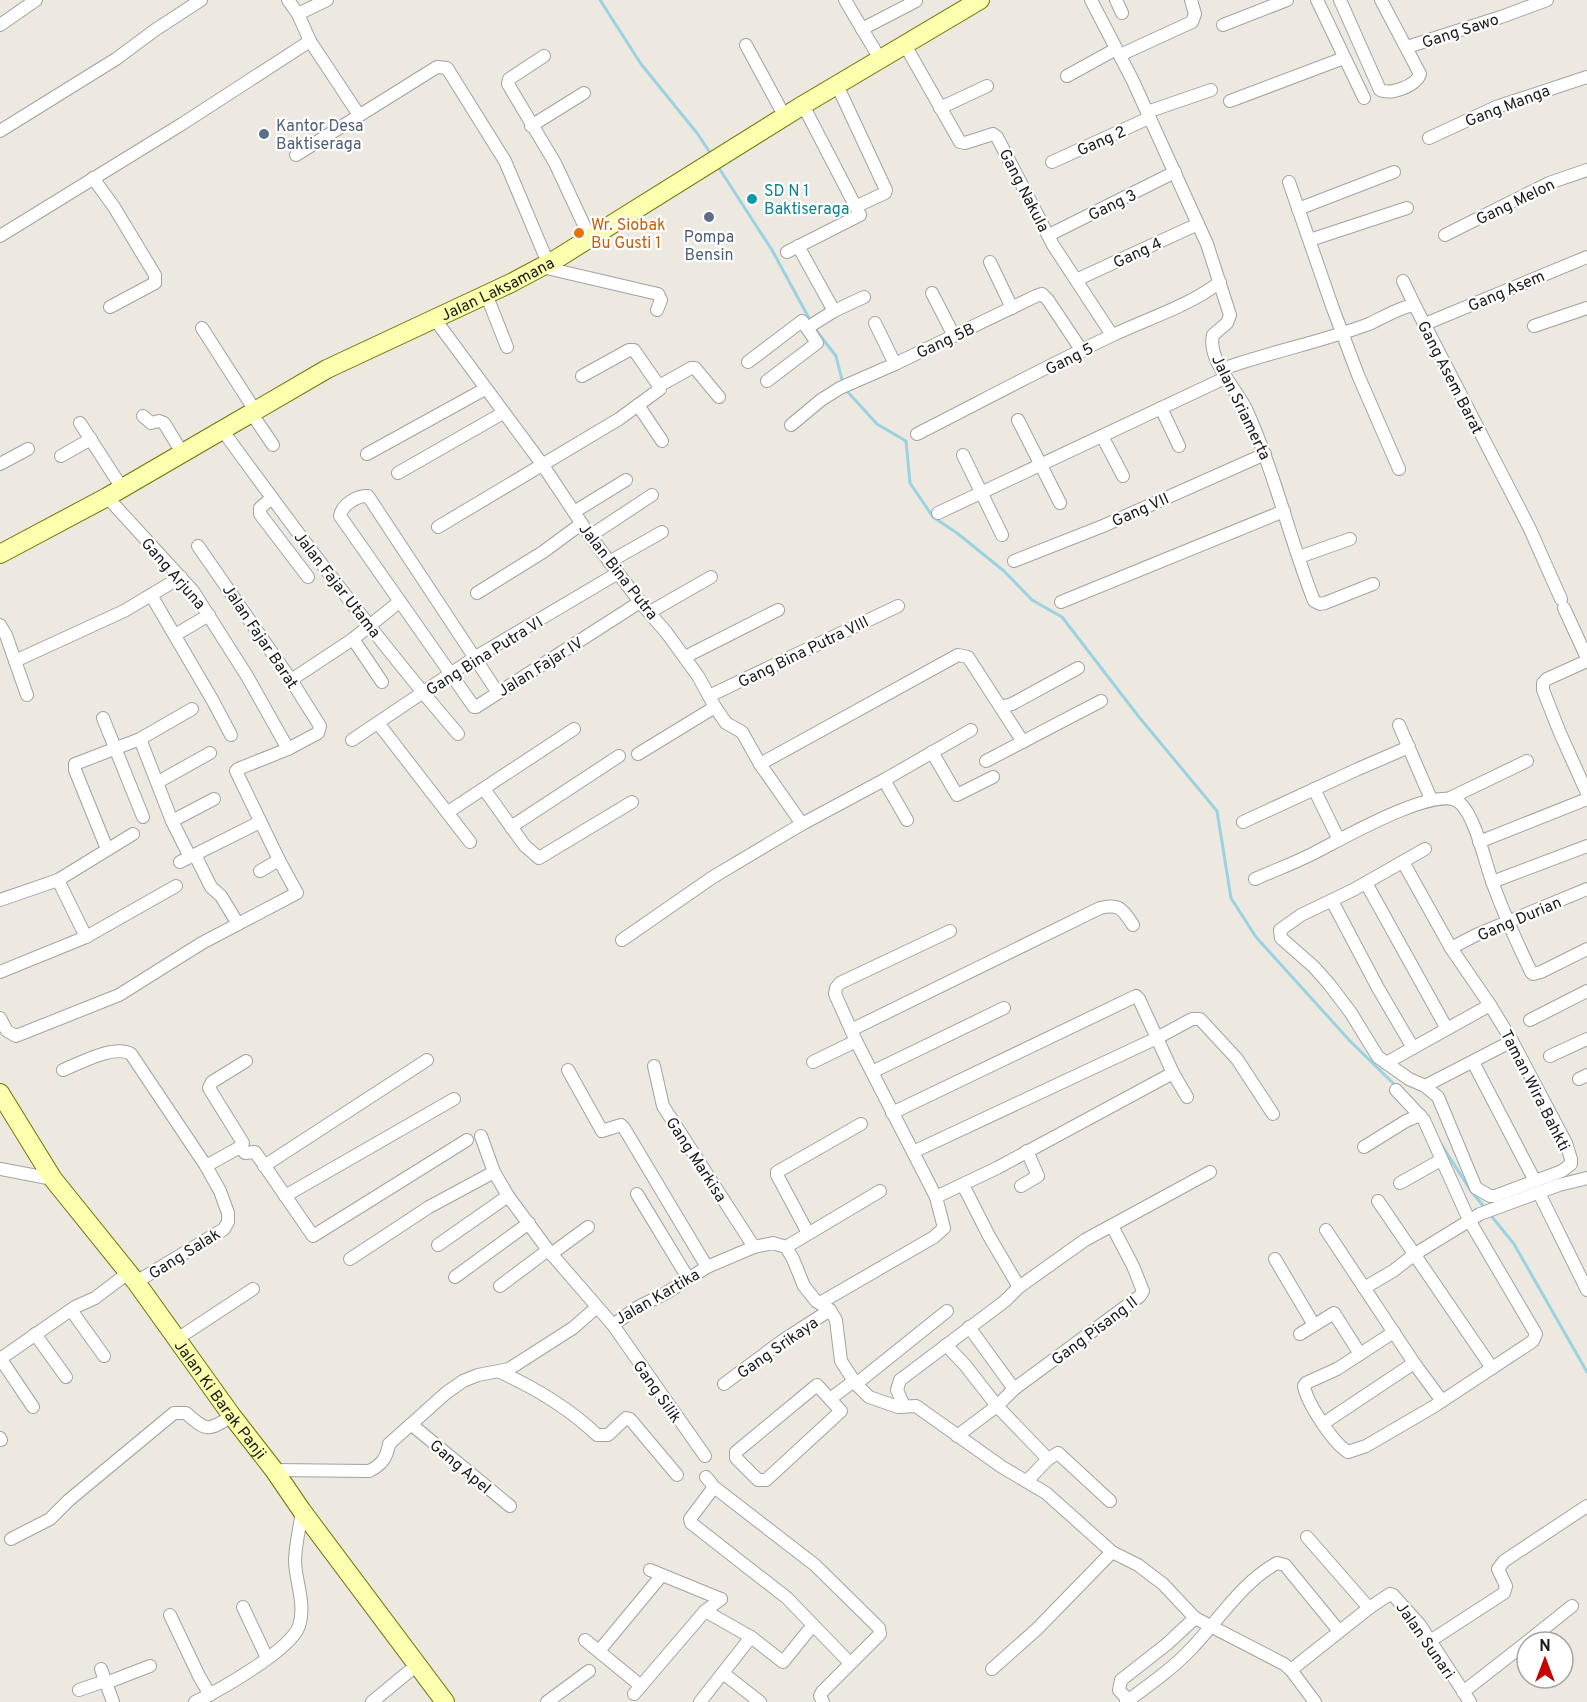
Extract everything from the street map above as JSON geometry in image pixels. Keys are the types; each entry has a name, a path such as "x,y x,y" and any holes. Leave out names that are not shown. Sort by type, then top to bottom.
{"main road":[{"name":"Jalan Laksamana","path":"2,548 114,493 327,369 545,265 803,105 980,0"},
{"name":"Jalan Ki Barak Panji","path":"0,1093 53,1179 132,1278 445,1702"}],"street":[{"path":"0,25 36,0"},
{"path":"0,131 116,58 201,0"},
{"path":"288,0 298,14 310,41 359,115"},
{"path":"298,14 327,0"},
{"path":"845,0 880,59"},
{"name":"Jalan Sriamerta","path":"1091,0 1175,172 1220,282 1230,315 1227,323 1213,335 1212,340 1224,373 1241,399 1265,454 1302,570 1317,604 1373,584"},
{"path":"1116,0 1122,13"},
{"path":"1067,76 1118,52 1192,22 1195,14 1191,0"},
{"path":"1223,25 1287,0"},
{"path":"1317,0 1364,98"},
{"path":"1341,0 1380,90 1385,92 1400,88 1419,78 1419,70 1381,0"},
{"name":"Gang Sawo","path":"1407,47 1547,0"},
{"path":"862,29 916,1"},
{"path":"0,236 182,124 310,41"},
{"path":"746,45 785,117"},
{"name":"Gang Nakula","path":"905,45 957,138 962,143 993,134 998,137 1049,235 1112,335"},
{"path":"544,56 509,79 508,82 531,126 555,163 590,238"},
{"path":"1230,101 1344,58"},
{"path":"296,155 437,67 447,68 505,161 545,265 658,294 661,300 657,310"},
{"name":"Gang Manga","path":"1429,138 1496,107 1587,76"},
{"path":"837,85 886,190 857,206"},
{"path":"940,108 987,86"},
{"name":"Gang 2","path":"1052,162 1148,115 1211,90"},
{"path":"531,126 584,93"},
{"path":"803,105 860,213 859,218 793,249 834,311"},
{"name":"Gang Melon","path":"1445,235 1549,183 1587,170"},
{"name":"Gang 3","path":"1049,235 1175,172"},
{"path":"1298,209 1394,172"},
{"path":"93,178 114,207 155,275 156,281 110,307"},
{"path":"1289,182 1342,333 1399,469"},
{"path":"1310,240 1407,208"},
{"name":"Gang 4","path":"1076,280 1198,224"},
{"name":"Gang Asem","path":"1425,324 1587,257"},
{"path":"990,262 1012,308"},
{"path":"1403,281 1415,306"},
{"name":"Gang 5","path":"917,434 1112,335 1210,290 1220,282"},
{"path":"932,293 954,336"},
{"path":"486,294 507,347"},
{"name":"Gang 5B","path":"791,424 821,400 844,386 1042,294 1082,351"},
{"path":"807,328 834,311 864,297"},
{"name":"Gang Asem Barat","path":"938,513 1161,408 1224,373 1386,317 1408,306 1415,306 1529,527 1587,660"},
{"path":"1534,326 1587,308"},
{"name":"Jalan Bina Putra","path":"434,318 542,464 609,562 685,657 726,723 741,732 760,764 802,824"},
{"path":"748,362 802,321 817,343 767,381"},
{"path":"875,323 895,364"},
{"path":"202,328 273,445"},
{"path":"582,376 629,350 634,350 660,386"},
{"path":"438,526 619,419 660,389 660,386 690,368 695,368 719,397"},
{"path":"367,454 485,389"},
{"path":"638,405 662,441"},
{"path":"1161,408 1179,446"},
{"path":"398,473 503,413"},
{"path":"143,416 152,423 159,421 164,423 183,454"},
{"path":"1018,420 1060,503"},
{"name":"Gang Arjuna","path":"80,423 91,439 114,493 209,615 175,635"},
{"name":"Jalan Fajar Utama","path":"223,431 423,694 458,734"},
{"path":"1102,436 1123,476"},
{"path":"61,456 91,439"},
{"path":"0,464 28,449"},
{"name":"Gang VII","path":"1014,561 1102,526 1265,454"},
{"path":"963,455 1002,535"},
{"path":"574,512 626,480"},
{"path":"590,536 652,495"},
{"path":"450,674 340,516 345,507 361,496 368,496 498,693"},
{"path":"272,498 260,508 260,514 308,577"},
{"path":"1061,602 1284,511"},
{"path":"477,593 543,552 581,524"},
{"path":"609,562 662,532"},
{"path":"1299,557 1350,539"},
{"name":"Jalan Fajar Barat","path":"198,546 319,723 318,733 288,749"},
{"name":"Gang Bina Putra VI","path":"352,740 474,658 618,573"},
{"path":"15,661 124,611 181,577"},
{"path":"650,612 711,577"},
{"path":"151,595 231,735"},
{"path":"291,680 353,639 399,602"},
{"name":"Jalan Fajar IV","path":"450,674 473,706 476,706 640,602"},
{"name":"Gang Bina Putra VIII","path":"638,754 712,702 898,606"},
{"path":"685,657 778,610"},
{"path":"0,1018 11,1035 19,1035 119,995 202,943 297,893 236,771 238,768 288,749 209,615"},
{"path":"0,624 27,695"},
{"path":"353,639 382,682"},
{"path":"760,764 958,655 968,657 1023,742"},
{"path":"1587,660 1547,679 1543,683 1543,690 1587,793"},
{"path":"1001,706 1012,704 1078,668"},
{"path":"986,761 1101,701"},
{"path":"107,849 75,766 78,762 140,739 192,710"},
{"path":"103,718 144,817"},
{"path":"378,723 470,842"},
{"path":"1399,725 1431,800"},
{"path":"448,812 574,729"},
{"path":"622,940 713,877 802,824 970,730"},
{"path":"140,739 188,858 221,896 238,924"},
{"path":"1243,822 1409,747"},
{"path":"932,752 957,795 993,777"},
{"path":"158,782 210,753"},
{"path":"511,827 619,756"},
{"path":"1255,879 1397,812 1431,800 1450,798 1527,761"},
{"path":"884,780 907,820"},
{"path":"484,789 525,846 537,858 543,858 632,802"},
{"path":"1314,789 1339,840"},
{"path":"1450,798 1460,803 1470,818 1508,922 1533,974 1587,949"},
{"path":"172,821 214,799"},
{"path":"1479,842 1587,799"},
{"path":"188,858 260,822"},
{"path":"0,900 58,880 133,834"},
{"path":"1492,882 1587,846"},
{"name":"Taman Wira Bahkti","path":"1403,862 1451,948 1512,1041 1561,1134 1571,1159 1568,1168 1537,1187 1495,1196 1490,1196 1476,1188 1442,1103 1425,1086 1409,1079 1378,1057 1351,1013 1329,984 1314,967 1286,943 1279,933 1282,927 1289,922 1366,883 1425,849"},
{"path":"260,871 279,860"},
{"path":"58,880 86,937"},
{"path":"1366,883 1448,1029"},
{"path":"0,972 86,937 176,886"},
{"name":"Gang Durian","path":"1451,948 1587,889"},
{"path":"1332,901 1413,1048"},
{"path":"813,1062 853,1036 1100,908 1116,907 1124,912 1133,925"},
{"path":"950,931 840,983 835,994 853,1036 936,1197 963,1185 1173,1073"},
{"path":"1530,1020 1587,991"},
{"path":"892,1113 1136,996 1173,1073 1187,1096"},
{"path":"1386,1063 1490,1005"},
{"path":"872,1072 1004,1008"},
{"path":"913,1152 1157,1038 1192,1019 1200,1019 1230,1050 1273,1114"},
{"path":"1550,1056 1587,1039"},
{"path":"1425,1086 1512,1041"},
{"name":"Gang Salak","path":"0,1359 71,1310 224,1229 228,1222 228,1213 220,1191 206,1166 131,1054 120,1050 110,1052 63,1070"},
{"path":"264,1166 427,1060"},
{"path":"206,1166 240,1147 243,1143 209,1085 246,1061"},
{"path":"1473,1062 1587,1290"},
{"name":"Gang Markisa","path":"654,1066 663,1107 754,1247"},
{"path":"568,1070 602,1131 621,1125 624,1128 707,1267"},
{"path":"1394,1332 1338,1369 1304,1386 1307,1397 1344,1450 1351,1452 1366,1446 1442,1401 1533,1341 1536,1334 1441,1160 1424,1120 1396,1090"},
{"path":"285,1196 454,1099"},
{"path":"1364,1146 1419,1115"},
{"path":"808,1233 777,1172 861,1124"},
{"path":"481,1136 494,1172 508,1197 550,1252 597,1307"},
{"path":"240,1147 245,1152 255,1152 313,1236 468,1140"},
{"path":"1021,1186 1038,1176 1027,1151"},
{"path":"1400,1183 1441,1160"},
{"path":"0,1169 53,1179"},
{"path":"351,1259 429,1207 494,1172"},
{"path":"901,1407 897,1389 900,1380 1005,1301 1019,1287 1085,1240 1210,1172"},
{"path":"1364,1288 1474,1217 1495,1210 1537,1187 1560,1185 1587,1178"},
{"path":"963,1185 1019,1287"},
{"path":"880,1191 786,1247 804,1286 836,1320 841,1361 855,1383 869,1397 901,1407 916,1406 1002,1467 1046,1493 1112,1552 1138,1565 1154,1578 1195,1618 1275,1659 1291,1670 1315,1702"},
{"path":"637,1194 688,1278"},
{"path":"438,1245 508,1197"},
{"name":"Gang Srikaya","path":"724,1384 825,1307 941,1232 944,1223 939,1213 936,1197"},
{"path":"1378,1201 1492,1368"},
{"path":"455,1277 529,1223"},
{"name":"Gang Pisang II","path":"1014,1389 1142,1293 1143,1288 1139,1278 1112,1226"},
{"path":"500,1286 588,1227"},
{"path":"1326,1230 1414,1363 1442,1401"},
{"name":"Jalan Kartika","path":"274,1470 369,1471 381,1464 387,1454 389,1444 446,1393 478,1376 509,1369 573,1328 597,1307 613,1325 638,1307 666,1293 707,1267 754,1247 773,1243 786,1247"},
{"path":"1275,1259 1314,1325"},
{"path":"177,1339 253,1289"},
{"path":"71,1310 104,1356"},
{"path":"830,1399 855,1383 947,1311"},
{"path":"1300,1334 1334,1313 1360,1354"},
{"name":"Gang Silik","path":"613,1325 705,1456"},
{"path":"957,1436 998,1406 1014,1389 969,1327"},
{"path":"35,1334 66,1377"},
{"path":"946,1345 998,1406 1048,1459"},
{"path":"0,1359 33,1407"},
{"path":"1324,1423 1414,1363"},
{"path":"500,1372 548,1396 577,1416 597,1435 608,1435 622,1419 630,1419 677,1474"},
{"path":"814,1386 819,1386 830,1399 841,1411 766,1480 758,1480 736,1458 736,1452 814,1386"},
{"path":"11,1539 50,1519 69,1500 174,1413 186,1413 202,1428 212,1428 232,1416"},
{"name":"Gang Apel","path":"412,1425 510,1506"},
{"path":"1027,1481 1048,1459 1058,1453 1110,1501"},
{"path":"824,1702 820,1696 822,1692 880,1634 879,1628 815,1565 710,1482 690,1519 691,1523 787,1598 850,1663"},
{"path":"1430,1641 1504,1593 1506,1586 1498,1569 1504,1561 1587,1506"},
{"path":"195,1702 210,1695 279,1650 298,1628 301,1603 295,1562 302,1511"},
{"path":"1307,1537 1368,1608"},
{"path":"992,1669 1037,1629 1112,1552"},
{"path":"1195,1618 1167,1644 1121,1680 1119,1690 1127,1701 1182,1658 1238,1595 1277,1563 1285,1565 1339,1631"},
{"path":"585,1640 637,1690 705,1611 721,1599 650,1570"},
{"path":"599,1651 662,1575"},
{"name":"Jalan Sunari","path":"1291,1670 1368,1608 1390,1594 1395,1596 1420,1626 1467,1697"},
{"path":"1543,1630 1572,1606"},
{"path":"243,1607 267,1658"},
{"path":"705,1611 751,1637 783,1662 813,1625"},
{"path":"170,1615 210,1695"},
{"path":"700,1702 751,1637"},
{"path":"1467,1697 1515,1654"},
{"path":"372,1702 418,1664"},
{"path":"79,1690 150,1666"},
{"path":"101,1669 113,1702"},
{"path":"547,1702 589,1671"},
{"path":"723,1673 759,1702"}],"waterway":[{"path":"600,0 641,64 697,133 711,154"},
{"path":"717,165 772,250 810,320"},
{"path":"815,329 836,356 843,384"},
{"path":"846,390 877,424 906,441 910,483 933,517 1004,571 1032,600 1062,617 1139,717 1217,811 1231,898 1256,937 1350,1041 1397,1087"},
{"path":"1441,1144 1471,1191 1485,1208"},
{"path":"1489,1213 1514,1244 1587,1372"}],"place":[{"name":"Kantor Desa Baktiseraga","path":"264,134"},
{"name":"SD N 1 Baktiseraga","path":"752,199"},
{"name":"Pompa Bensin","path":"709,217"},
{"name":"Wr. Siobak Bu Gusti 1","path":"579,233"}]}
